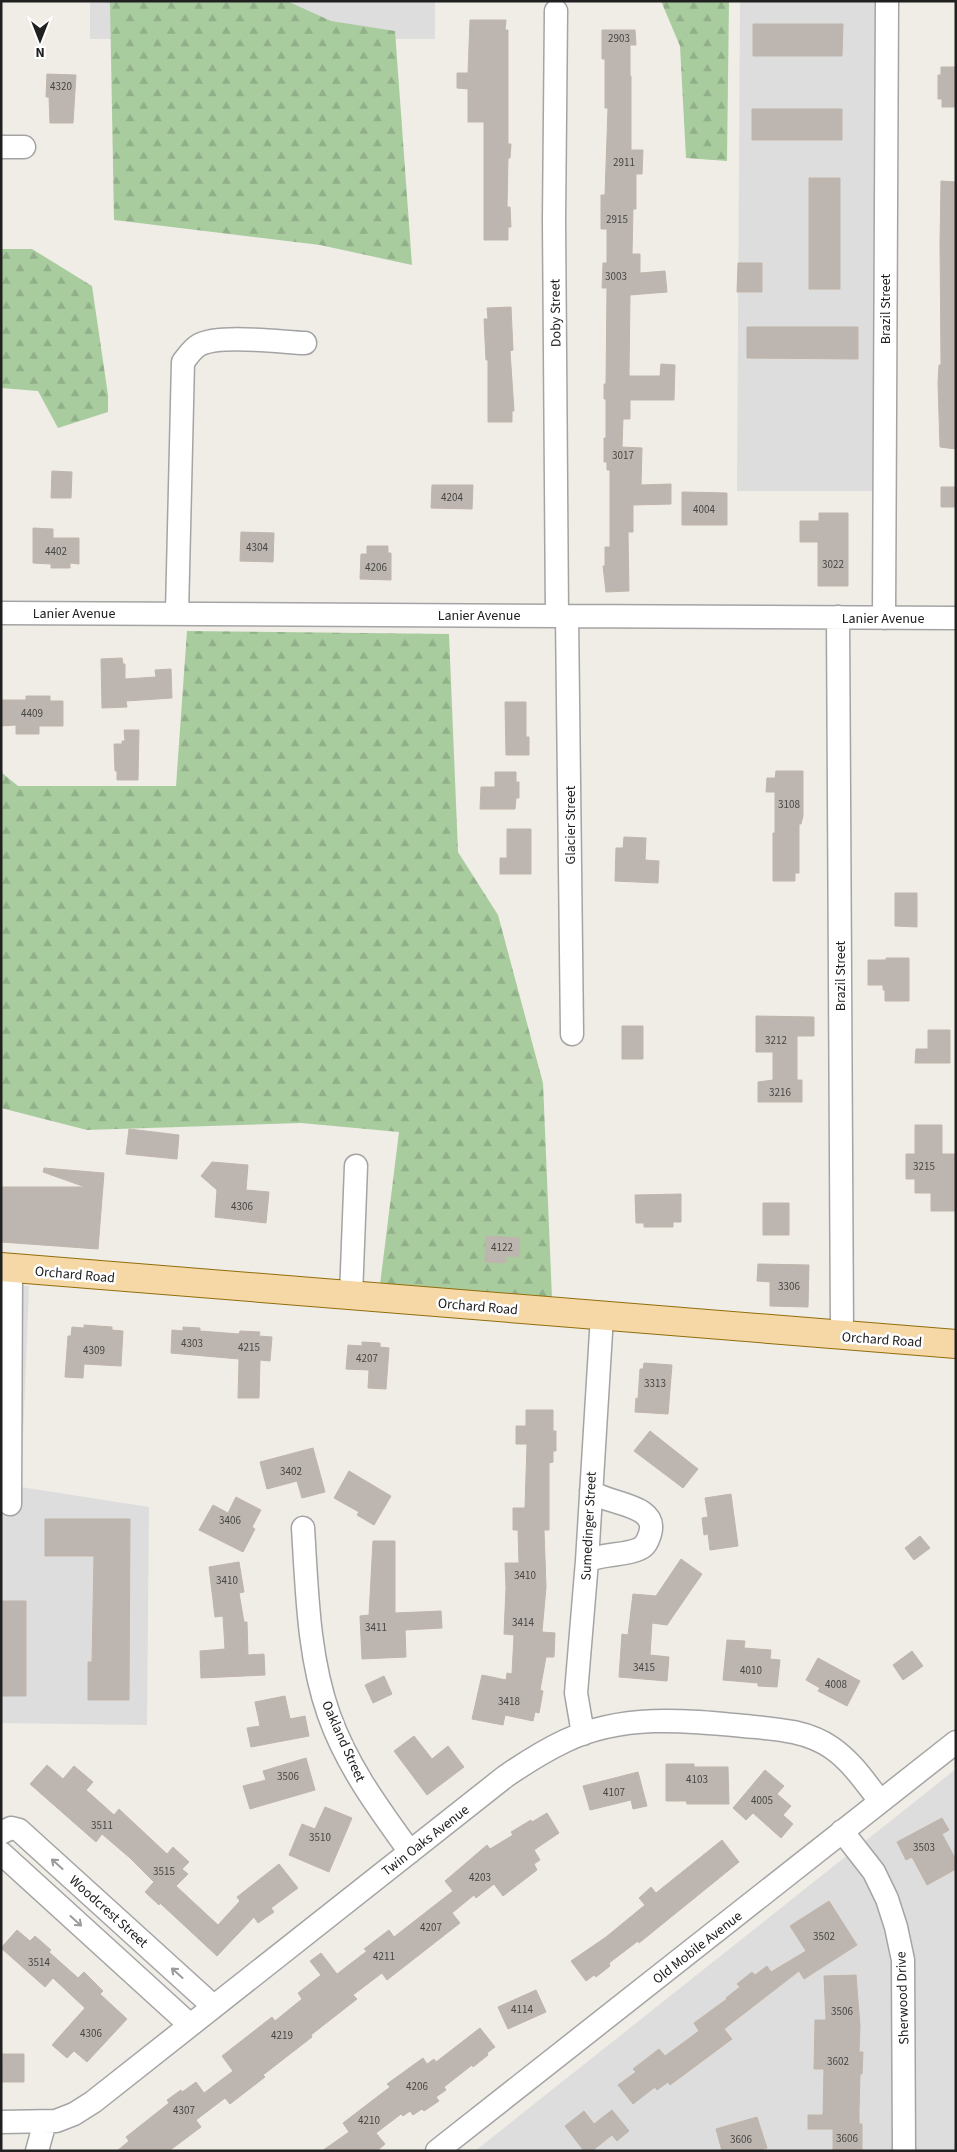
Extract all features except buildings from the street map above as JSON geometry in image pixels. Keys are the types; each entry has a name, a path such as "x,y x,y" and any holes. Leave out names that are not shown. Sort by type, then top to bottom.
{"main road":[{"name":"Orchard Road","path":"6,1268 956,1344"}],"street":[{"name":"Brazil Street","path":"884,618 887,1"},
{"name":"Doby Street","path":"556,11 554,220 562,616"},
{"path":"1,147 24,147"},
{"path":"177,614 183,362 191,351 200,344 218,340 305,343"},
{"name":"Lanier Avenue","path":"1,613 956,618"},
{"name":"Glacier Street","path":"562,616 572,1034"},
{"name":"Brazil Street","path":"838,617 842,1336"},
{"path":"351,1296 356,1166"},
{"path":"6,1268 10,1504"},
{"name":"Sumedinger Street","path":"583,1734 576,1693 602,1316"},
{"path":"586,1561 597,1556 638,1550 648,1541 651,1531 648,1518 643,1511 608,1501 591,1491"},
{"name":"Oakland Street","path":"303,1528 313,1643 321,1688 329,1716 350,1762 370,1797 410,1852"},
{"name":"Twin Oaks Avenue","path":"1,2122 56,2121 74,2114 93,2102 506,1776 540,1754 583,1734 625,1723 656,1720 687,1720 790,1730 809,1736 831,1747 848,1760 880,1801"},
{"name":"Old Mobile Avenue","path":"437,2151 956,1742"},
{"name":"Woodcrest Street","path":"1,1833 11,1828 19,1830 213,2006"},
{"name":"Sherwood Drive","path":"842,1831 874,1872 887,1899 896,1927 903,1960 904,2151"},
{"path":"1,1853 190,2025"},
{"path":"37,2151 45,2122"}],"shaded area":[{"path":"90,1 435,1 435,39 90,39"},
{"path":"740,1 877,1 874,491 737,491"},
{"path":"1,1283 29,1286 21,1487 149,1507 147,1725 1,1723"},
{"path":"956,1769 956,2151 475,2151"}],"green space":[{"path":"102,1 287,1 331,21 395,31 412,265 320,245 114,220 110,3"},
{"path":"661,1 729,1 727,161 686,158 680,46"},
{"path":"1,249 32,249 92,286 108,395 108,412 58,428 38,391 1,388"},
{"path":"187,631 449,634 458,852 498,915 543,1083 552,1298 380,1285 399,1132 301,1123 87,1130 1,1108 1,772 18,786 176,786"}]}
